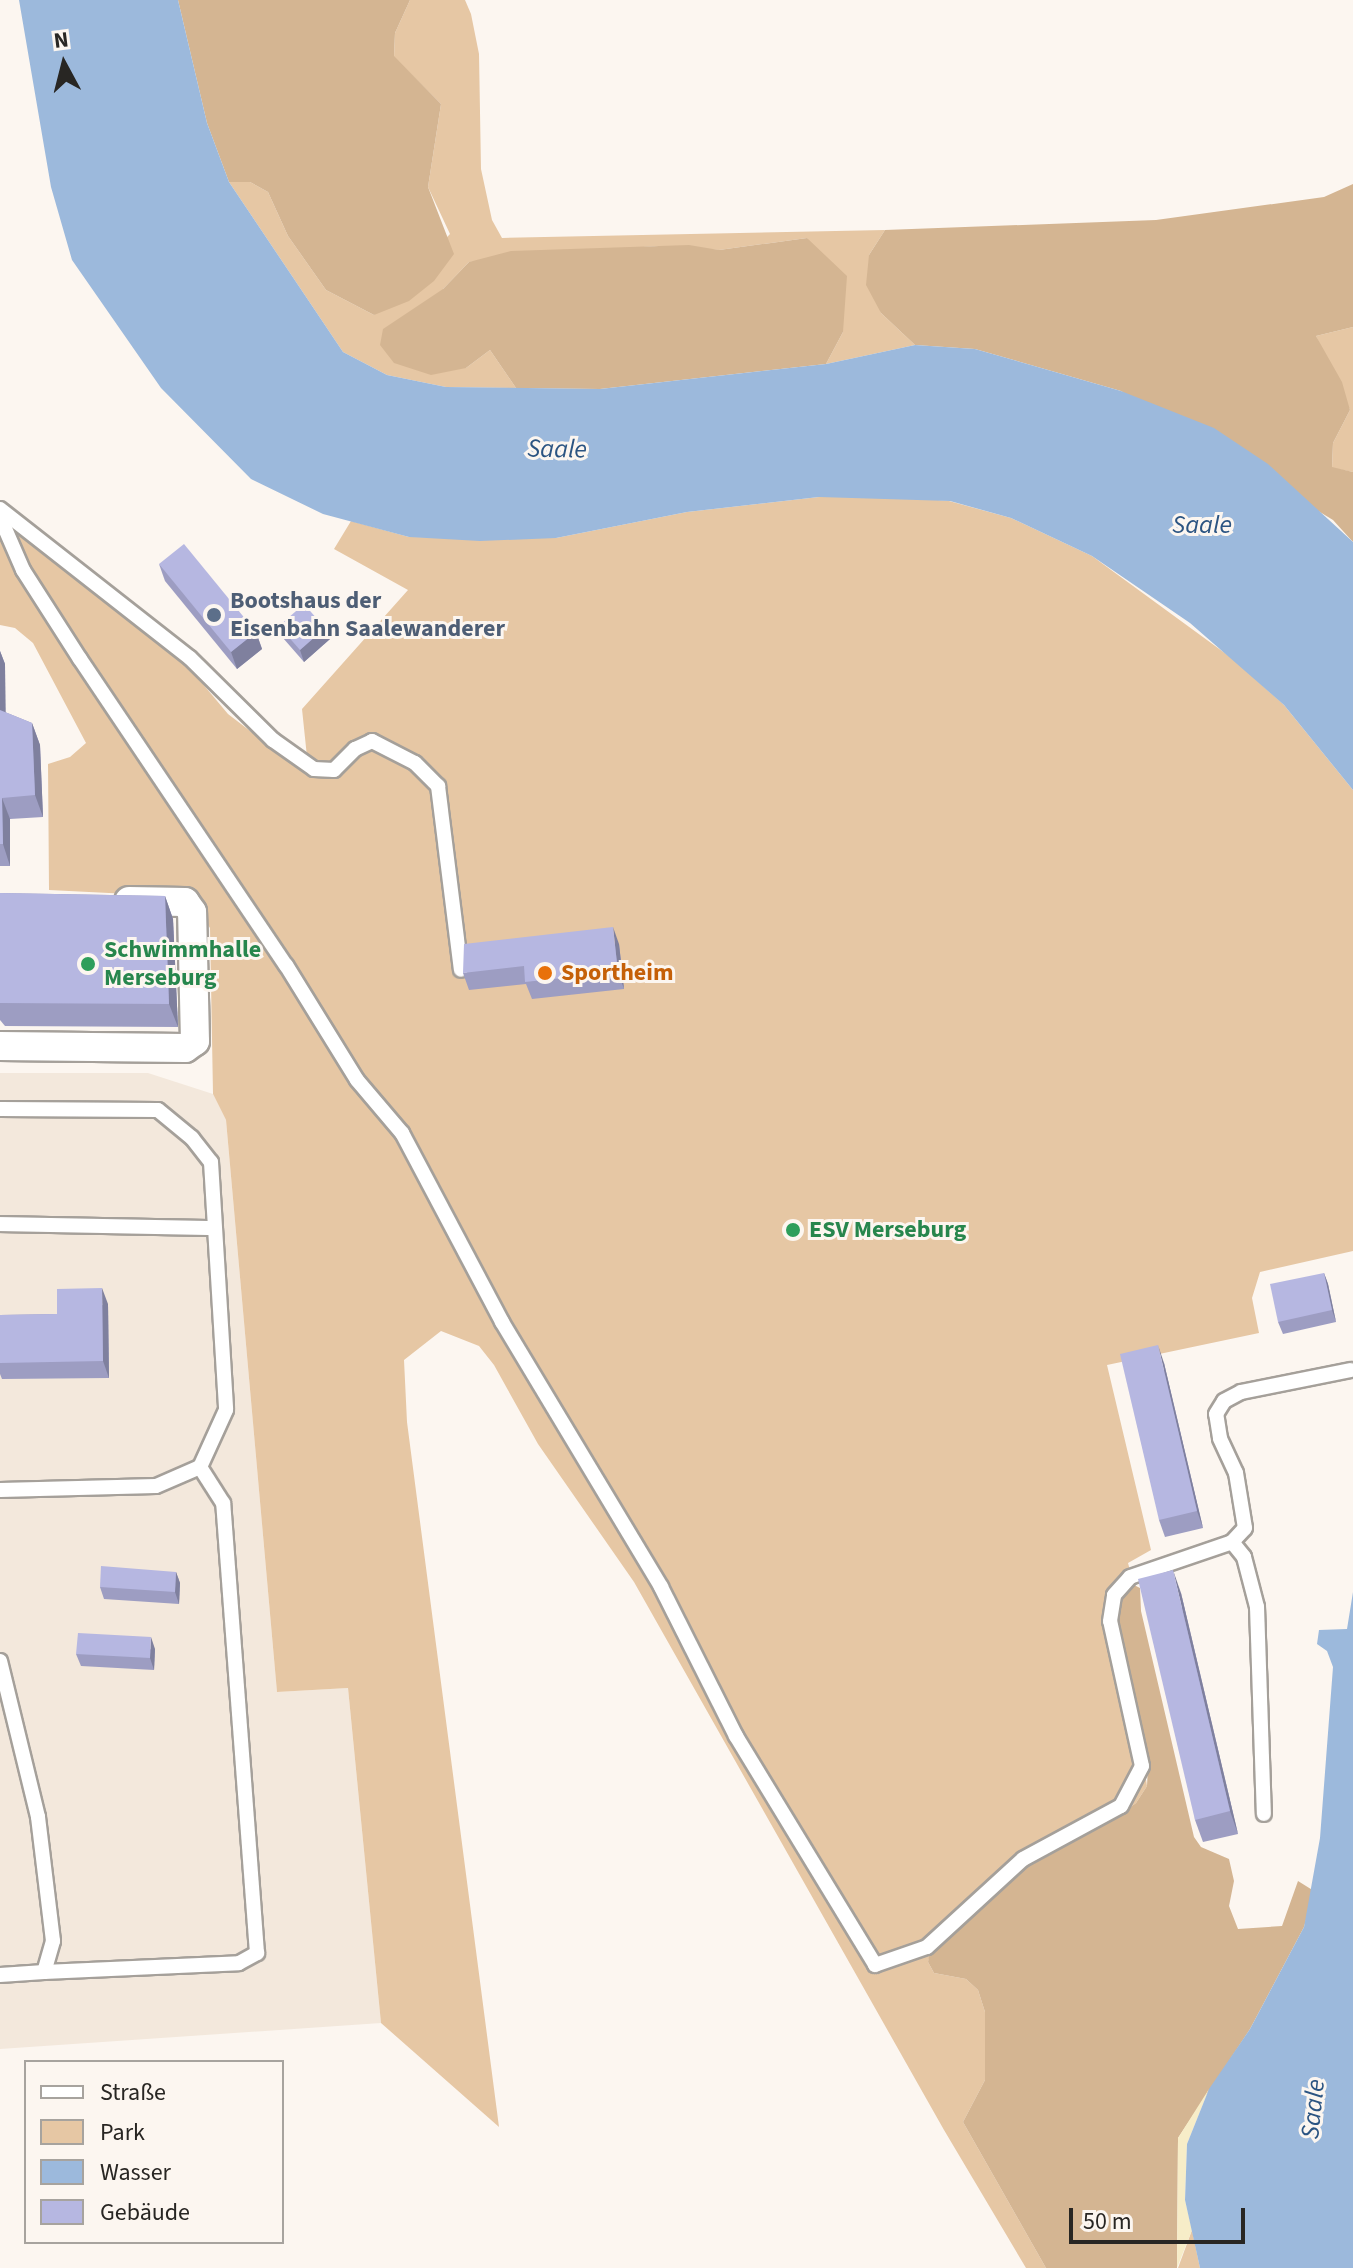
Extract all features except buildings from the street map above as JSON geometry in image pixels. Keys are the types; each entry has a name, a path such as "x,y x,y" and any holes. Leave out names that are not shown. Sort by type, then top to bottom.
{"street":[{"path":"0,1046 185,1048 195,1041 192,912 185,902 108,900"}],"lane":[{"path":"0,509 190,658 273,740 314,769 334,770 355,749 372,741 415,763 438,786 461,970"},
{"path":"0,517 23,570 80,659 286,965 357,1080 402,1133 502,1322 661,1587 736,1736 875,1965 927,1947 1023,1859 1121,1806 1142,1766 1110,1621 1114,1595 1130,1577 1160,1563 1232,1542 1245,1528 1245,1506 1220,1438 1216,1414 1224,1401 1241,1392 1351,1370"},
{"path":"0,1109 158,1110 192,1138 211,1162 226,1410 200,1467 156,1486 0,1490"},
{"path":"0,1224 214,1228"},
{"path":"0,1975 239,1963 257,1953 223,1503 200,1467"},
{"path":"1232,1542 1244,1557 1257,1607 1264,1814"},
{"path":"0,1661 38,1817 53,1941 44,1972"}],"shaded area":[{"path":"178,0 410,0 395,33 394,56 441,104 428,187 454,254 434,281 409,301 374,315 326,290 288,236 268,192 250,182 229,182 207,123"},
{"path":"1353,184 1353,327 1316,336 1342,382 1350,410 1333,443 1332,467 1353,472 1353,542 1333,520 1121,391 975,349 915,345 881,313 866,285 869,255 885,230 1156,220 1324,197"},
{"path":"807,238 847,276 843,332 826,364 600,389 516,388 490,350 466,368 431,375 394,363 380,345 383,329 443,289 469,262 511,251 689,245 719,250"},
{"path":"0,1073 148,1073 213,1094 226,1120 277,1692 348,1688 381,2023 0,2049"},
{"path":"1134,1585 1140,1588 1141,1611 1194,1837 1201,1847 1229,1859 1234,1881 1229,1906 1238,1929 1282,1926 1298,1881 1314,1891 1304,1927 1250,2029 1178,2138 1177,2268 1046,2268 963,2122 985,2080 985,2012 978,1990 966,1979 934,1973 928,1962 930,1951 1019,1872 1114,1819 1136,1803 1147,1786 1148,1766 1114,1622 1119,1597"}],"green space":[{"path":"410,0 465,0 471,14 479,54 481,169 492,220 502,238 885,230 869,255 881,313 915,345 826,364 843,332 807,238 719,250 655,246 469,262 443,289 466,368 490,350 516,388 446,387 387,375 343,352 229,182 250,182 268,192 288,236 326,290 374,315 450,234 428,187 441,104 394,57 395,33"},
{"path":"1353,327 1353,472 1332,468 1333,443 1350,410 1316,336"},
{"path":"892,496 949,501 1011,518 1092,556 1233,659 1284,705 1353,790 1353,1251 1260,1272 1252,1298 1259,1333 1107,1365 1151,1550 1128,1563 1134,1585 1119,1597 1147,1786 1136,1803 1114,1819 1062,1844 931,1951 928,1962 934,1973 966,1979 978,1990 985,2012 985,2080 963,2122 1046,2268 1026,2268 944,2130 634,1582 538,1444 494,1365 479,1346 441,1331 404,1360 407,1422 499,2127 381,2023 348,1688 277,1692 226,1120 213,1094 210,928 189,897 49,890 48,764 70,757 86,743 33,643 15,628 0,625 0,536 25,536 186,664 228,714 309,776 302,709 408,590 334,549 351,521 409,537 556,538 687,512 819,497"},
{"path":"1192,2230 1200,2268 1178,2268"}],"sand":[{"path":"1209,2089 1187,2144 1185,2200 1192,2230 1177,2268 1178,2138"}],"water":[{"name":"Saale","path":"19,0 178,0 207,123 229,182 343,352 387,375 446,387 600,389 826,364 915,345 975,349 1121,391 1214,428 1268,464 1353,542 1353,790 1284,705 1190,623 1092,556 1011,518 950,501 819,497 687,512 556,538 480,541 409,537 323,514 251,479 161,388 72,260 51,187"},
{"name":"Saale","path":"1353,1592 1353,2268 1200,2268 1185,2200 1187,2144 1209,2089 1250,2029 1304,1927 1320,1838 1333,1667 1327,1651 1317,1644 1319,1630 1347,1629"}],"place":[{"name":"Bootshaus der Eisenbahn Saalewanderer","path":"214,615"},
{"name":"Schwimmhalle Merseburg","path":"88,964"},
{"name":"Sportheim","path":"545,973"},
{"name":"ESV Merseburg","path":"793,1230"}]}
